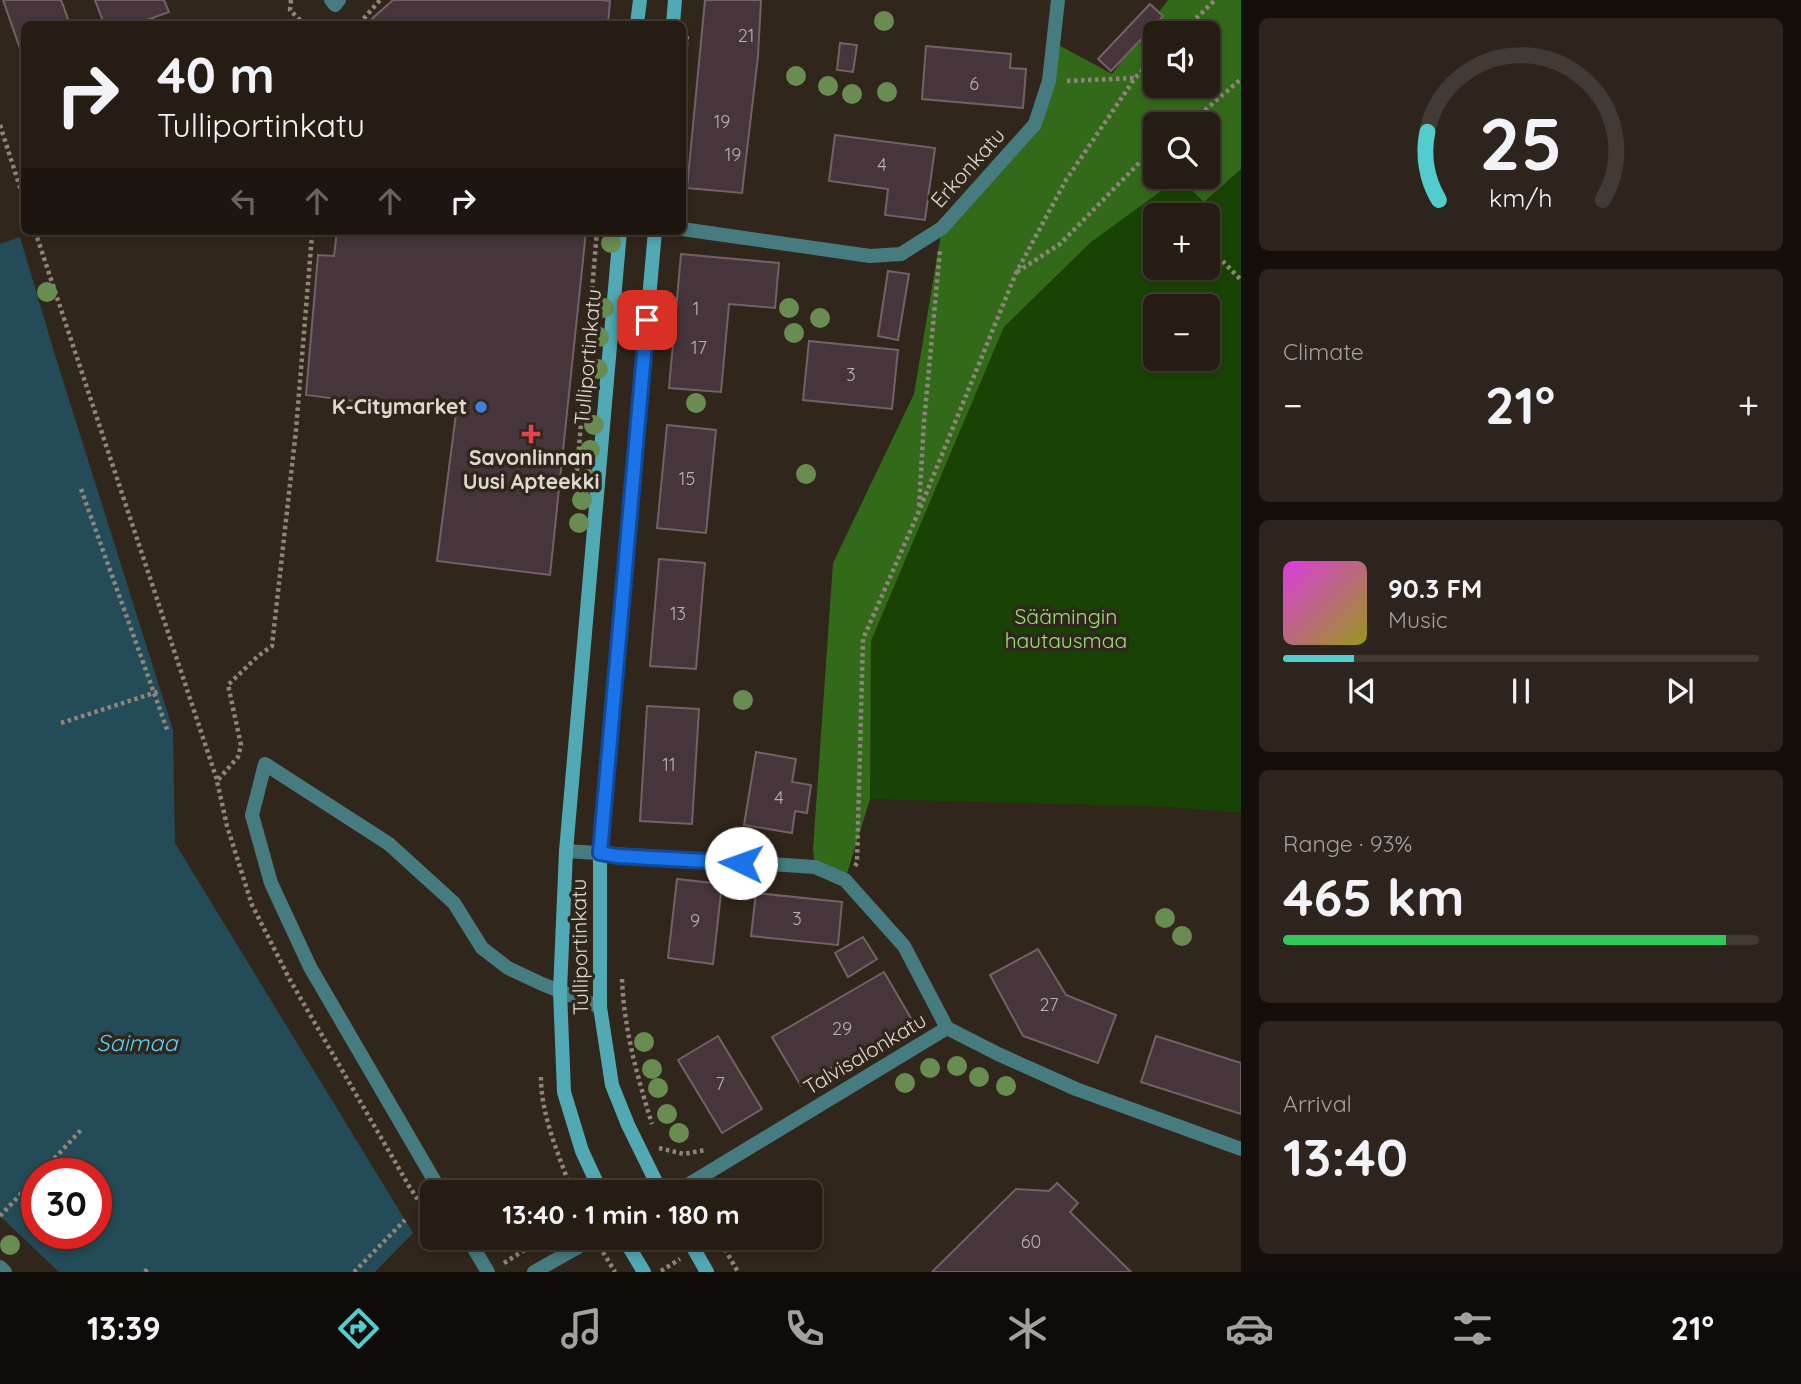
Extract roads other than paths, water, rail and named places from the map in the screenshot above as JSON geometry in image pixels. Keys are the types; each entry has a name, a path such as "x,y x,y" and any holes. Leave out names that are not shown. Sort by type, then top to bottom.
{"main road":[{"path":"637,21 639,0"},
{"path":"673,21 675,0"},
{"name":"Tulliportinkatu","path":"595,1180 582,1151 564,1092 560,991 566,851 620,235"},
{"name":"Tulliportinkatu","path":"655,235 600,853 600,1007 612,1085 655,1180"},
{"path":"631,1250 644,1272"},
{"path":"695,1250 708,1272"}],"street":[{"name":"Erkonkatu","path":"686,230 870,256 901,254 942,228 1035,124 1049,81 1058,0"},
{"path":"434,1180 310,967 271,883 252,815 265,764 388,844 454,903 482,948 508,968 600,1007"},
{"path":"566,851 815,867 845,880 904,946 947,1028"},
{"name":"Talvisalonkatu","path":"696,1180 947,1028 1076,1089 1241,1149"},
{"path":"478,1250 494,1269"},
{"path":"534,1272 573,1250"},
{"path":"0,1267 5,1272"}],"water":[{"name":"Saimaa","path":"20,237 173,730 175,843 413,1233 375,1272 59,1272 35,1249 112,1249 112,1158 21,1158 21,1236 0,1216 0,244"}],"place":[{"name":"K-Citymarket","path":"481,407"},
{"name":"Savonlinnan Uusi Apteekki","path":"531,434"}],"park label":[{"name":"Säämingin hautausmaa","path":"1066,629"}]}
